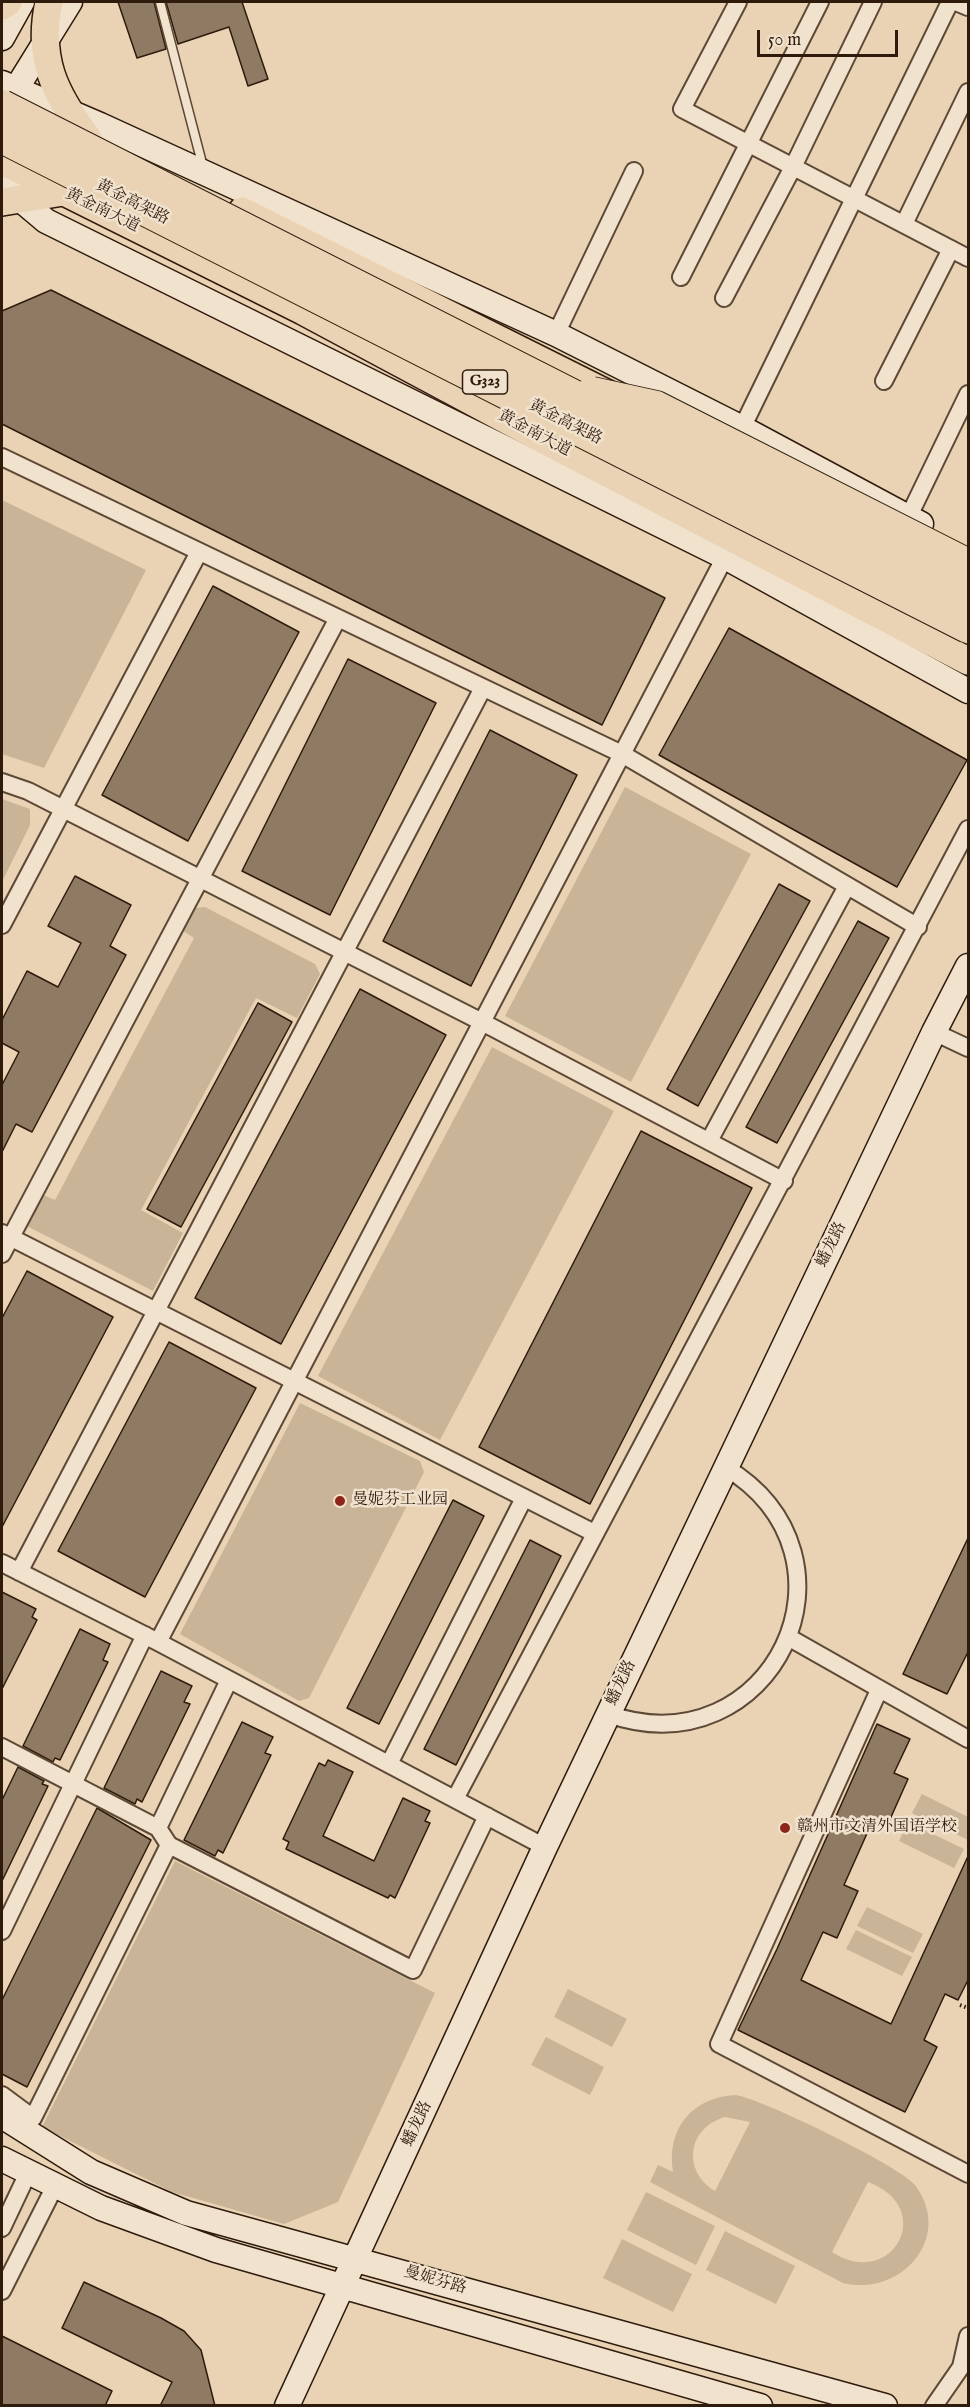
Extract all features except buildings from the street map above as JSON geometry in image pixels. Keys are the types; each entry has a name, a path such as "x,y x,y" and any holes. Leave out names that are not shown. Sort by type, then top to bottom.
{"highway":[{"name":"黄金高架路","path":"4,95 555,390 969,627"},
{"name":"黄金高架路","path":"2,136 555,390 969,596"},
{"path":"555,390 657,407 969,565"},
{"path":"555,390 622,466 969,645"}],"main road":[{"path":"2,6 8,2"},
{"path":"48,2 45,41 51,78 67,112 87,137"},
{"path":"4,95 330,253 555,390 835,513 969,587"},
{"name":"黄金南大道","path":"2,161 303,310 546,441 969,661"},
{"path":"7,194 63,192"},
{"path":"303,310 330,253"},
{"path":"546,441 555,390"},
{"path":"800,573 835,513"}],"street":[{"path":"2,38 22,2"},
{"path":"4,95 48,2"},
{"path":"4,95 45,41 70,2"},
{"path":"738,2 682,109 969,258"},
{"path":"681,277 820,2"},
{"path":"724,298 793,167 873,2"},
{"path":"742,428 950,2"},
{"path":"956,2 969,7"},
{"path":"904,224 969,92"},
{"path":"4,95 67,112 556,334 742,428 969,549"},
{"path":"556,334 634,171"},
{"path":"7,194 46,221 725,557 969,691"},
{"path":"884,381 951,249"},
{"path":"908,518 969,394"},
{"path":"2,458 622,754 918,927"},
{"path":"2,925 199,552"},
{"path":"2,1931 74,1784 151,1639 294,1382 725,557"},
{"path":"2,1254 6,1236 200,879 338,618"},
{"path":"19,1572 483,688"},
{"path":"2,783 28,792 482,1022 784,1181"},
{"path":"455,1799 594,1533 784,1181 969,830"},
{"path":"709,1141 847,886"},
{"name":"蟠龙路","path":"287,2406 357,2259 545,1847 934,1032 969,966"},
{"path":"934,1032 969,1048"},
{"path":"6,1236 594,1533"},
{"path":"608,1714 635,1722 664,1725 701,1719 719,1712 751,1691 776,1663 788,1637 796,1610 798,1591 797,1572 788,1536 768,1503 741,1477 725,1467"},
{"path":"389,1764 524,1498"},
{"path":"2,1563 545,1847"},
{"path":"788,1637 969,1739"},
{"path":"158,1828 229,1680"},
{"path":"879,1690 719,2044 969,2174"},
{"path":"2,1747 158,1828 169,1845 413,1970 487,1816"},
{"path":"2,2094 33,2118 169,1845"},
{"name":"曼妮芬路","path":"2,2116 91,2172 186,2213 885,2406"},
{"name":"曼妮芬路","path":"2,2159 101,2208 216,2250 760,2406"},
{"path":"2,2228 28,2173"},
{"path":"2,2291 55,2186"},
{"path":"934,2406 961,2367 969,2336"}],"lane":[{"path":"160,2 208,185"}],"path":[{"path":"960,2005 969,2008"}],"shaded area":[{"path":"2,500 146,570 44,768 2,754"},
{"path":"625,787 751,854 631,1082 505,1016"},
{"path":"2,799 30,809 30,825 2,882"},
{"path":"205,907 315,964 320,974 297,1018 256,998 141,1210 183,1233 153,1291 25,1225 41,1194 55,1200 194,938 183,931 195,908"},
{"path":"492,1047 614,1111 440,1440 318,1376"},
{"path":"300,1403 420,1461 424,1472 309,1698 299,1701 180,1634"},
{"path":"922,1794 968,1817 968,1840 912,1813"},
{"path":"908,1822 964,1849 954,1868 899,1841"},
{"path":"175,1861 435,1993 338,2202 284,2224 172,2192 42,2127"},
{"path":"867,1907 923,1934 913,1953 857,1926"},
{"path":"856,1930 912,1957 902,1976 846,1949"},
{"path":"568,1989 627,2019 612,2047 554,2017"},
{"path":"546,2037 604,2067 590,2095 531,2065"},
{"path":"736,2095 751,2099 800,2120 884,2163 915,2185 926,2205 928,2224 925,2243 916,2259 902,2272 885,2281 865,2285 843,2283 650,2182 658,2165 673,2172 674,2142 685,2118 695,2109 720,2097","holes":["725,2117 750,2122 715,2191 704,2183 697,2173 693,2151 696,2140 703,2130","868,2182 889,2194 900,2209 903,2226 899,2241 888,2254 873,2261 854,2261 832,2252"]},
{"path":"646,2192 715,2226 696,2265 627,2230"},
{"path":"725,2231 795,2266 776,2304 706,2270"},
{"path":"622,2239 692,2274 673,2312 603,2278"}],"place":[{"name":"曼妮芬工业园","path":"340,1501"},
{"name":"赣州市文清外国语学校","path":"785,1828"}]}
